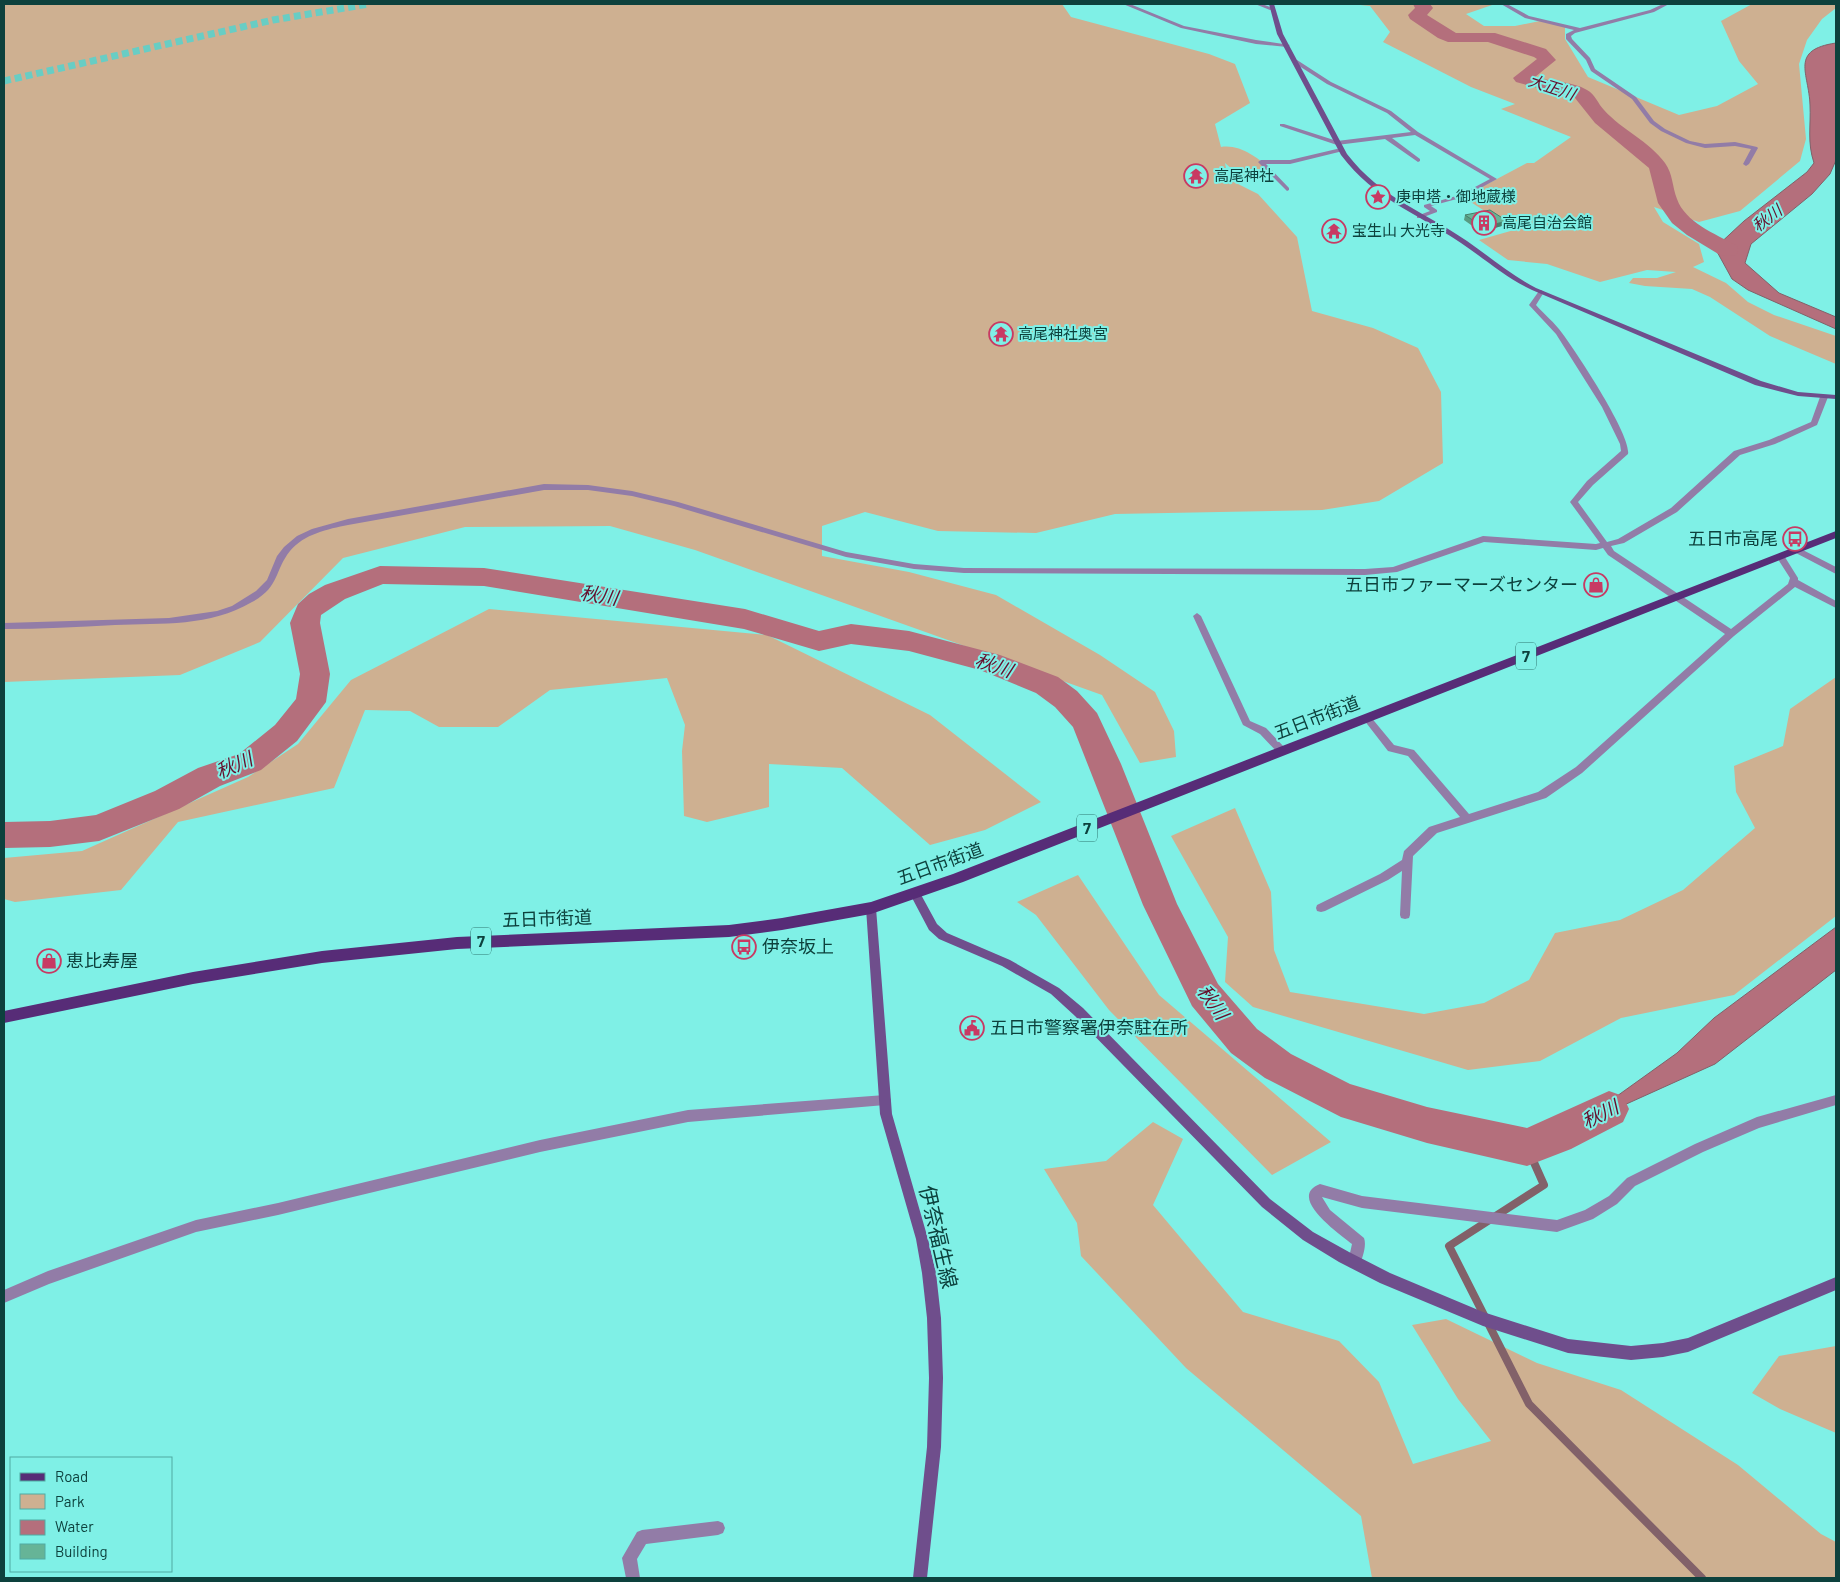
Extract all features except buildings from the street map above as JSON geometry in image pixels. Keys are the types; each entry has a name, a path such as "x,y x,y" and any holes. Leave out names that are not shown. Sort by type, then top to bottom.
{"main road":[{"name":"五日市街道","path":"4,1017 193,978 322,957 491,940 729,931 782,924 871,908 958,878 1836,534"}],"street":[{"path":"1126,4 1183,27 1256,42 1287,46"},
{"path":"1258,4 1272,6 1287,46 1337,142 1352,166 1383,195 1464,242 1506,274 1541,292 1753,381 1784,390 1824,397 1836,397"},
{"path":"1504,4 1527,16 1580,30"},
{"path":"1667,4 1652,11 1580,30 1568,35 1588,58 1593,70 1634,98 1652,122 1688,142 1705,146 1735,144 1756,148 1746,164"},
{"path":"1295,61 1329,83 1389,112 1416,133 1494,179 1462,196 1426,206 1435,211 1419,217"},
{"path":"1282,125 1337,142 1416,133"},
{"path":"1387,137 1418,160"},
{"path":"1288,189 1261,162 1290,162 1342,150"},
{"path":"1541,292 1532,305 1560,333 1606,407 1624,444 1625,452 1590,483 1574,502 1611,553 1730,634"},
{"path":"4,626 184,620 214,615 232,609 263,591 273,582 286,550 301,538 320,529 348,522 562,486 577,486 640,495 724,517 788,540 829,550 888,563 960,571 1365,572 1394,570 1484,539 1559,546 1596,547 1621,541 1674,510 1737,453 1772,442 1814,423 1824,397"},
{"path":"1797,550 1836,571"},
{"path":"1780,556 1794,578 1794,582"},
{"path":"1794,582 1836,605"},
{"path":"1405,915 1408,854 1433,830 1542,795 1579,770 1730,634 1794,582"},
{"path":"1197,616 1246,723 1263,731 1282,752"},
{"path":"1367,718 1391,748 1410,753 1467,819"},
{"path":"1321,908 1384,877 1408,862"},
{"path":"915,894 933,927 943,936 1020,969 1070,1004 1266,1203 1308,1236 1354,1262 1416,1292 1521,1332 1568,1346 1631,1353 1688,1345 1836,1284"},
{"name":"伊奈福生線","path":"871,908 886,1114 922,1239 929,1273 934,1318 936,1378 934,1447 920,1578"},
{"path":"4,1297 48,1278 196,1226 278,1209 540,1146 688,1116 885,1100"},
{"path":"1354,1262 1359,1242 1321,1210 1315,1200 1315,1193 1320,1190 1362,1202 1557,1226 1589,1215 1613,1200 1631,1182 1699,1148 1757,1123 1836,1100"},
{"path":"633,1578 628,1558 642,1537 718,1528"}],"green space":[{"path":"4,4 1062,4 1071,17 1209,54 1235,64 1250,103 1215,124 1221,147 1243,150 1274,173 1240,176 1225,163 1228,179 1258,194 1297,237 1312,311 1373,328 1418,348 1441,392 1443,463 1379,501 1322,510 1115,514 1036,533 938,531 865,512 822,526 822,556 909,572 996,595 1100,655 1155,692 1174,731 1176,757 1140,763 1102,695 695,550 610,526 465,527 343,558 260,642 180,675 4,682"},
{"path":"1351,4 1495,4 1466,14 1484,26 1515,26 1540,21 1565,27 1565,39 1588,77 1679,115 1717,106 1758,84 1739,61 1721,21 1752,4 1836,4 1836,8 1822,19 1807,40 1799,64 1806,139 1800,161 1740,211 1699,222 1654,207 1663,222 1699,244 1704,262 1693,267 1726,283 1748,302 1774,315 1836,336 1836,364 1770,336 1710,297 1692,289 1629,283 1633,278 1657,278 1676,272 1647,270 1600,282 1547,264 1508,260 1479,240 1514,230 1463,197 1527,163 1534,163 1571,137 1501,109 1515,104 1471,87 1383,42 1390,32 1370,6"},
{"path":"489,609 767,635 930,715 1041,802 985,830 930,845 842,768 769,764 769,807 707,822 684,816 682,751 685,725 667,678 550,690 498,727 439,727 410,711 365,710 334,788 178,822 121,890 15,902 4,899 4,858 82,851 248,777 298,744 351,680"},
{"path":"1836,677 1836,916 1734,995 1621,1018 1540,1061 1468,1070 1253,1007 1225,982 1228,937 1171,836 1235,808 1271,892 1274,950 1290,992 1424,1014 1484,1003 1529,980 1555,933 1620,920 1683,890 1755,828 1736,792 1734,766 1783,746 1790,709"},
{"path":"1078,875 1159,995 1331,1142 1272,1175 1109,1010 1036,915 1017,902"},
{"path":"1153,1122 1183,1139 1153,1205 1243,1312 1339,1341 1379,1382 1413,1464 1491,1441 1458,1399 1412,1325 1446,1319 1537,1363 1621,1390 1738,1465 1821,1534 1836,1542 1836,1578 1372,1578 1361,1516 1186,1368 1081,1256 1077,1223 1044,1169 1106,1161"},
{"path":"1836,1346 1836,1433 1780,1409 1752,1393 1779,1356"}],"water":[{"path":"1836,43 1836,160 1830,174 1812,194 1751,244 1745,263 1779,293 1836,317 1836,329 1748,290 1732,279 1715,248 1744,221 1807,172 1814,163 1811,148 1810,105 1805,65 1807,57 1812,51 1821,46"},
{"path":"1836,927 1836,970 1715,1064 1571,1129 1677,1053 1714,1018"}],"waterway":[{"name":"大正川","path":"1421,4 1425,8 1416,15 1444,34 1454,38 1489,37 1540,53 1547,60 1522,78 1581,94 1601,119 1657,165 1662,176 1665,196 1679,218 1695,231 1728,250"},
{"name":"秋川","path":"4,835 50,834 99,828 167,800 209,777 250,762 286,733 311,702 315,674 305,623 308,611 319,601 335,592 380,575 484,577 745,619 819,641 851,634 909,641 989,662 1047,685 1066,699 1086,721 1105,764 1160,905 1205,995 1244,1041 1278,1066 1341,1099 1427,1125 1527,1147 1557,1136 1609,1109"},
{"path":"1527,1147 1544,1185 1449,1246 1529,1404 1702,1578"}],"tunnel":[{"path":"4,81 273,20 369,4"}],"place":[{"name":"高尾神社","path":"1196,176"},
{"name":"庚申塔・御地蔵様","path":"1378,197"},
{"name":"高尾自治会館","path":"1484,223"},
{"name":"宝生山 大光寺","path":"1334,231"},
{"name":"高尾神社奥宮","path":"1001,334"},
{"name":"五日市高尾","path":"1795,539"},
{"name":"五日市ファーマーズセンター","path":"1596,585"},
{"name":"伊奈坂上","path":"744,947"},
{"name":"恵比寿屋","path":"49,961"},
{"name":"五日市警察署伊奈駐在所","path":"972,1028"}]}
